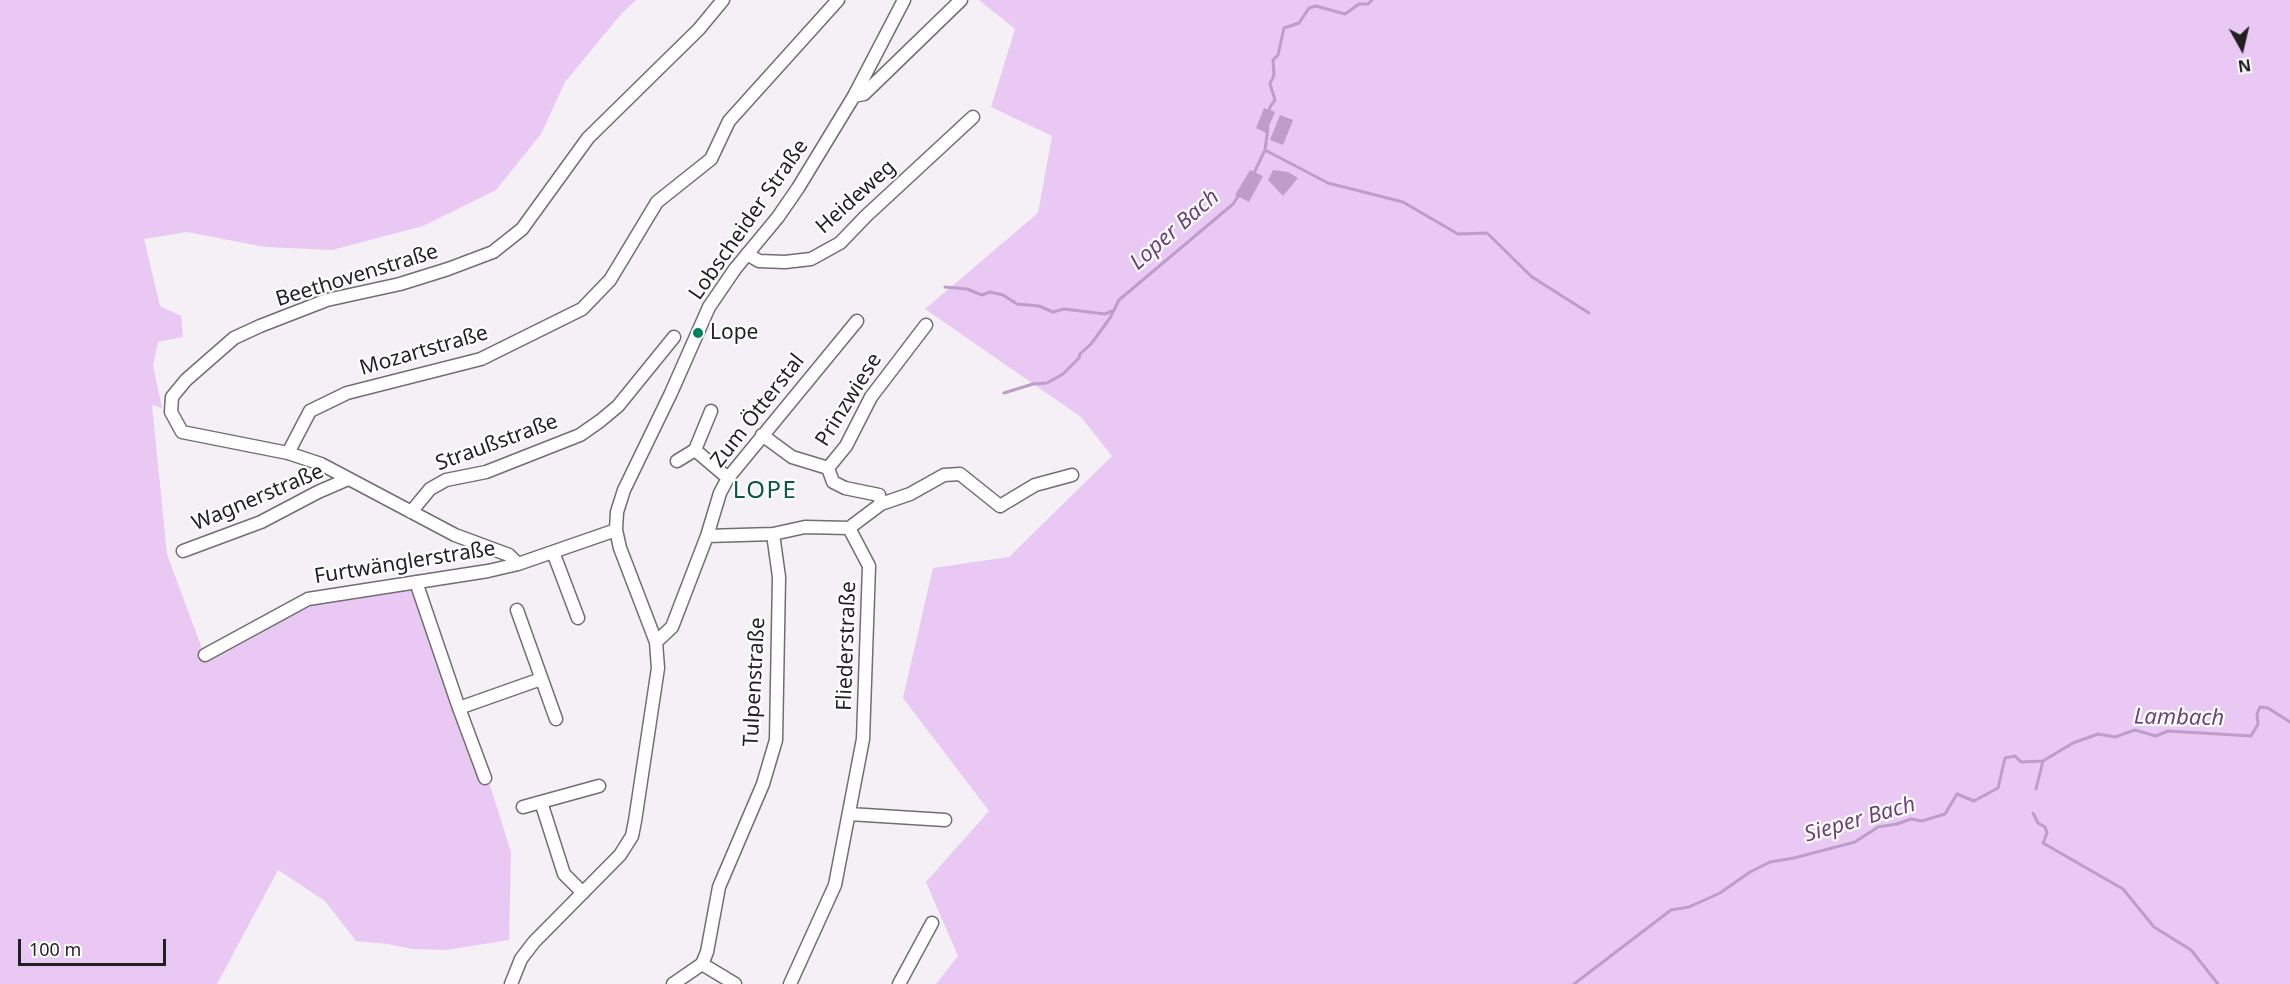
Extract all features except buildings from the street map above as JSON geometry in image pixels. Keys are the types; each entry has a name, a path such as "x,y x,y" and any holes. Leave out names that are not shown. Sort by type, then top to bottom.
{"street":[{"name":"Beethovenstraße","path":"518,564 509,555 455,535 321,464 288,453 182,432 171,412 172,397 186,380 234,338 260,326 327,300 429,275 493,252 522,229 588,138 699,29 723,0"},
{"name":"Mozartstraße","path":"288,453 310,411 347,393 481,359 582,309 610,280 657,202 711,159 729,121 838,0"},
{"name":"Lobscheider Straße","path":"511,984 521,959 534,942 620,855 632,836 658,668 656,642 620,548 616,530 617,512 624,490 709,307 798,188 854,96 904,0"},
{"name":"Lobscheider Straße","path":"854,96 864,94 962,0"},
{"name":"Heideweg","path":"747,254 759,261 811,259 840,243 973,117"},
{"name":"Zum Ötterstal","path":"707,536 720,493 728,478 857,321"},
{"name":"Prinzwiese","path":"828,468 846,446 871,397 926,324"},
{"name":"Straußstraße","path":"411,512 430,489 446,480 486,472 586,430 618,406 674,337"},
{"path":"677,461 695,450 711,411"},
{"path":"762,435 792,457 828,468 833,482 845,488 879,495 881,504"},
{"path":"695,450 728,478"},
{"path":"656,642 672,627 707,536 772,534 805,526 849,528 881,504 910,494 944,475 960,474 1000,506 1035,485 1072,475"},
{"name":"Wagnerstraße","path":"183,551 261,522 348,479"},
{"name":"Fliederstraße","path":"790,984 835,885 863,740 869,566 849,528"},
{"path":"518,564 616,530"},
{"name":"Tulpenstraße","path":"702,964 707,952 719,887 763,784 776,740 779,577 772,534"},
{"path":"553,552 578,618"},
{"name":"Furtwänglerstraße","path":"205,655 308,599 518,564"},
{"path":"416,582 485,778"},
{"path":"518,610 556,719"},
{"path":"459,708 541,679"},
{"path":"523,807 599,786"},
{"path":"541,802 564,874 583,893"},
{"path":"849,813 945,820"},
{"path":"899,984 932,923"},
{"path":"673,984 702,964 735,984"}],"shaded area":[{"path":"0,0 636,0 622,13 565,82 541,134 496,190 423,226 332,250 265,247 187,232 144,239 160,306 181,316 183,337 158,342 153,366 162,408 152,405 167,554 205,657 309,601 411,588 456,709 488,779 511,852 509,940 446,950 412,949 356,941 325,901 278,870 217,984 0,984"},
{"path":"979,0 2290,0 2290,984 936,984 958,956 926,882 989,811 903,698 933,568 1009,557 1112,456 1081,417 925,309 1038,213 1052,136 991,107 1015,29"},
{"path":"1264,108 1275,112 1266,133 1256,128"},
{"path":"1280,115 1293,120 1283,145 1270,140"},
{"path":"1250,170 1263,176 1249,202 1235,195"},
{"path":"1273,170 1288,172 1298,178 1283,196 1268,180"}],"waterway":[{"name":"Loper Bach","path":"1269,112 1275,100 1270,84 1274,75 1273,60 1278,55 1284,28 1299,23 1309,8 1316,6 1345,14 1359,4 1368,4 1372,0"},
{"name":"Loper Bach","path":"1253,175 1265,150 1268,128"},
{"path":"1265,150 1328,183 1403,202 1458,234 1487,233 1532,277 1589,313"},
{"name":"Loper Bach","path":"1004,393 1033,384 1047,383 1063,374 1091,344 1110,318 1119,300 1233,204 1239,195"},
{"path":"945,287 967,289 982,295 990,292 1003,295 1017,304 1039,306 1053,312 1064,309 1105,314 1112,311"},
{"name":"Lambach","path":"2036,789 2043,761 2073,743 2098,734 2115,737 2135,730 2156,736 2168,731 2251,736 2258,724 2257,714 2260,707 2268,708 2290,722"},
{"name":"Sieper Bach","path":"1574,984 1671,910 1689,907 1720,893 1750,872 1770,862 1855,842 1878,827 1911,819 1922,821 1945,814 1957,794 1974,801 1998,788 2005,758 2015,756 2021,762 2043,761"},
{"name":"Lambach","path":"2033,813 2038,823 2045,827 2047,833 2043,843 2123,889 2154,927 2191,950 2218,984"}],"place":[{"name":"Lope","path":"698,333"}],"district":[{"name":"LOPE","path":"765,491"}]}
